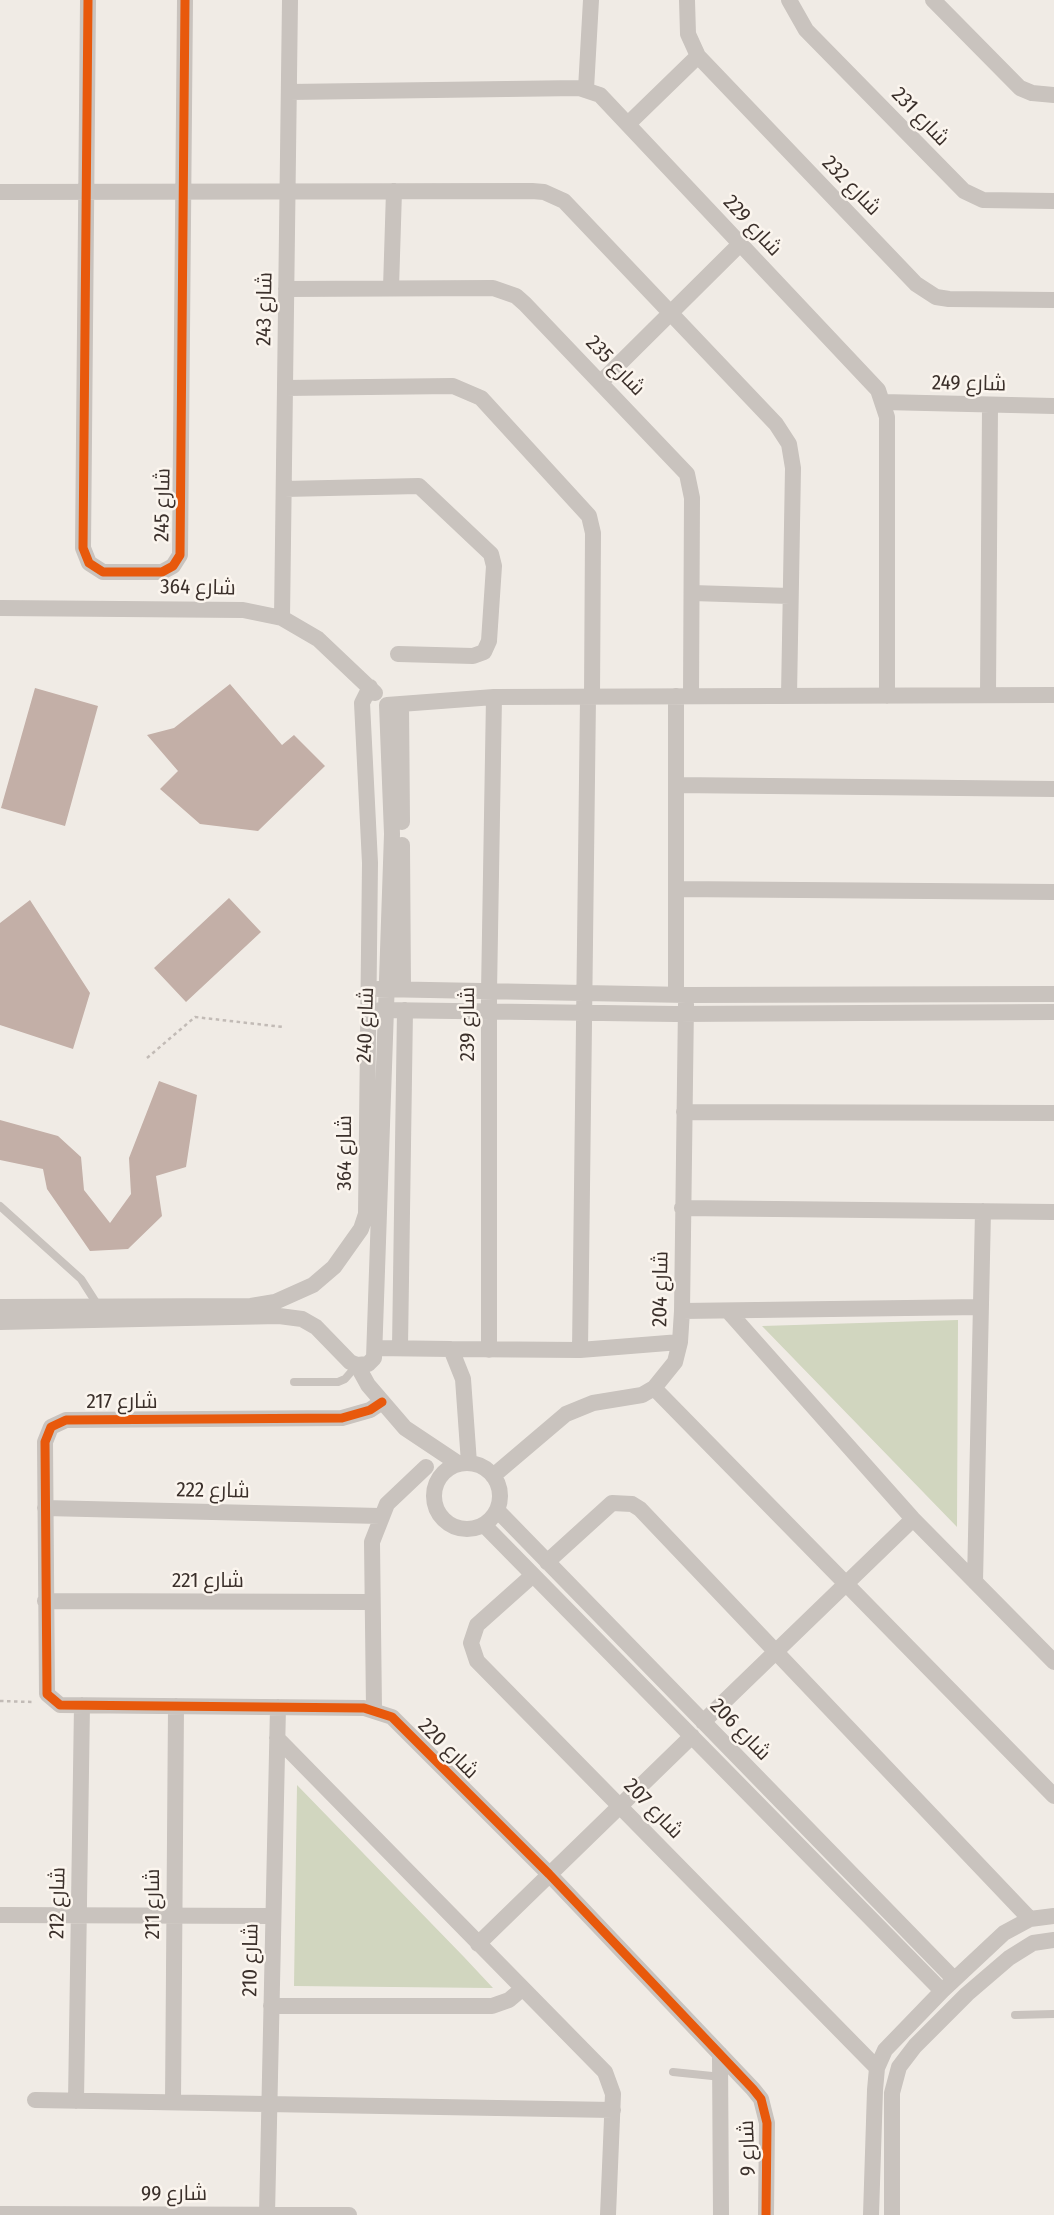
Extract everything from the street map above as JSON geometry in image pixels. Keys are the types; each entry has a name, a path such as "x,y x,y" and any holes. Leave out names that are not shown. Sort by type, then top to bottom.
{"street":[{"name":"شارع 245","path":"88,0 83,548 89,563 103,572 162,572 173,566 180,555 185,0"},
{"name":"شارع 243","path":"282,618 290,0"},
{"path":"289,92 586,89 591,0"},
{"name":"شارع 232","path":"687,0 688,34 698,56 925,292 948,299 1054,300"},
{"name":"شارع 231","path":"789,0 806,30 964,191 984,200 1054,201"},
{"path":"933,0 1020,88 1032,93 1054,95"},
{"path":"628,124 698,56"},
{"name":"شارع 229","path":"586,89 600,95 628,124 870,380 883,402 887,417 887,696"},
{"path":"391,288 394,191"},
{"path":"0,192 532,191 555,195 573,209 776,424 789,444 793,468 789,696"},
{"path":"601,382 740,244"},
{"name":"شارع 235","path":"286,289 505,291 525,304 687,474 692,498 692,593 676,785 676,889"},
{"path":"285,388 453,386 481,398 584,508 592,523 580,1350"},
{"name":"شارع 249","path":"883,402 1054,406"},
{"path":"988,695 990,406"},
{"path":"284,489 419,486 491,554 494,566 489,641 484,652 473,656 398,654"},
{"path":"692,593 790,596"},
{"name":"شارع 364","path":"0,607 243,610 282,618 318,639 370,687 394,704"},
{"name":"شارع 364","path":"0,1307 97,1304 251,1306 275,1302 313,1285 334,1267 361,1229 366,1214 370,863 362,703 370,687"},
{"path":"394,704 494,697 1054,695"},
{"name":"شارع 239","path":"489,1350 489,992 494,697"},
{"name":"شارع 240","path":"374,1353 388,1010 395,989 394,704"},
{"path":"676,785 1054,789"},
{"path":"676,889 1054,892"},
{"name":"شارع 204","path":"654,1388 675,1362 680,1342 682,1311 686,1014 681,994 676,889"},
{"path":"367,989 681,994 1054,994"},
{"path":"400,1347 405,1010"},
{"path":"367,1011 686,1014 1054,1012"},
{"path":"684,1112 1054,1113"},
{"path":"682,1209 1054,1212"},
{"path":"975,1582 983,1212"},
{"path":"682,1311 981,1307"},
{"path":"728,1311 913,1519 1054,1662"},
{"path":"0,1322 279,1317 302,1319 316,1326 357,1366 368,1385 405,1428 435,1487"},
{"path":"357,1366 368,1364 374,1353 400,1347 580,1350 680,1342"},
{"path":"451,1349 463,1380 464,1463"},
{"path":"493,1476 566,1414 593,1403 642,1395 654,1388 1054,1796"},
{"name":"شارع 217","path":"52,1701 46,1689 45,1601 45,1442 51,1427 58,1422 342,1418 356,1415 382,1402"},
{"path":"405,1428 464,1463 480,1466 493,1476 500,1495 497,1510 484,1525 462,1529 442,1519 433,1498 435,1487 448,1468 464,1463"},
{"path":"52,1701 82,1705 374,1709 372,1542 380,1516 397,1493 426,1467"},
{"path":"547,1562 604,1508 612,1503 632,1504 776,1651 1030,1919"},
{"name":"شارع 222","path":"45,1508 380,1516"},
{"name":"شارع 206","path":"497,1510 954,1979"},
{"path":"703,1722 913,1519"},
{"name":"شارع 206","path":"484,1525 942,1991"},
{"name":"شارع 207","path":"533,1575 477,1626 471,1643 477,1661 877,2068"},
{"name":"شارع 221","path":"45,1601 371,1602"},
{"name":"شارع 212","path":"76,2101 82,1705"},
{"name":"شارع 211","path":"173,2102 176,1706"},
{"name":"شارع 210","path":"267,2215 278,1707"},
{"name":"شارع 220","path":"374,1709 399,1724 549,1874 720,2054"},
{"path":"478,1944 692,1736"},
{"path":"277,1738 605,2072 613,2094 608,2215"},
{"path":"0,1916 273,1916"},
{"path":"871,2215 877,2068 885,2050 954,1979 1012,1927 1030,1919 1054,1916"},
{"path":"892,2215 892,2093 899,2067 941,2020 1009,1958 1034,1943 1054,1940"},
{"path":"271,2006 492,2006 509,2000 522,1989"},
{"name":"شارع 9","path":"720,2054 722,2215"},
{"name":"شارع 9","path":"720,2054 753,2089 765,2111 766,2215"},
{"path":"35,2100 613,2110"},
{"name":"شارع 99","path":"0,2214 349,2215"}],"lane":[{"path":"0,1206 81,1279 97,1304"},
{"path":"294,1382 338,1382 345,1379 357,1366"},
{"path":"1015,2015 1054,2014"},
{"path":"673,2072 722,2077"}],"path":[{"path":"147,1058 195,1017 284,1027"},
{"path":"0,1701 52,1701"}],"green space":[{"path":"958,1320 957,1527 762,1326"},
{"path":"297,1785 464,1957 493,1988 294,1986"}],"building":[{"path":"230,684 282,745 294,735 325,766 258,831 200,824 160,789 178,771 147,735 174,728"},
{"path":"35,688 98,706 65,826 1,808"},
{"path":"229,898 261,932 186,1002 154,968"},
{"path":"30,900 90,993 73,1049 0,1025 0,923"},
{"path":"159,1081 197,1095 186,1167 156,1176 162,1216 128,1249 90,1251 47,1189 43,1169 0,1160 0,1120 58,1136 81,1157 84,1190 110,1223 131,1194 129,1158"}],"cycle path":[{"path":"88,0 83,548 89,563 103,572 162,572 173,566 180,555 185,0"},
{"path":"382,1402 370,1410 342,1418 66,1420 51,1427 45,1442 47,1694 60,1705 364,1708 392,1717 549,1874 761,2099 767,2123 766,2215"}]}
